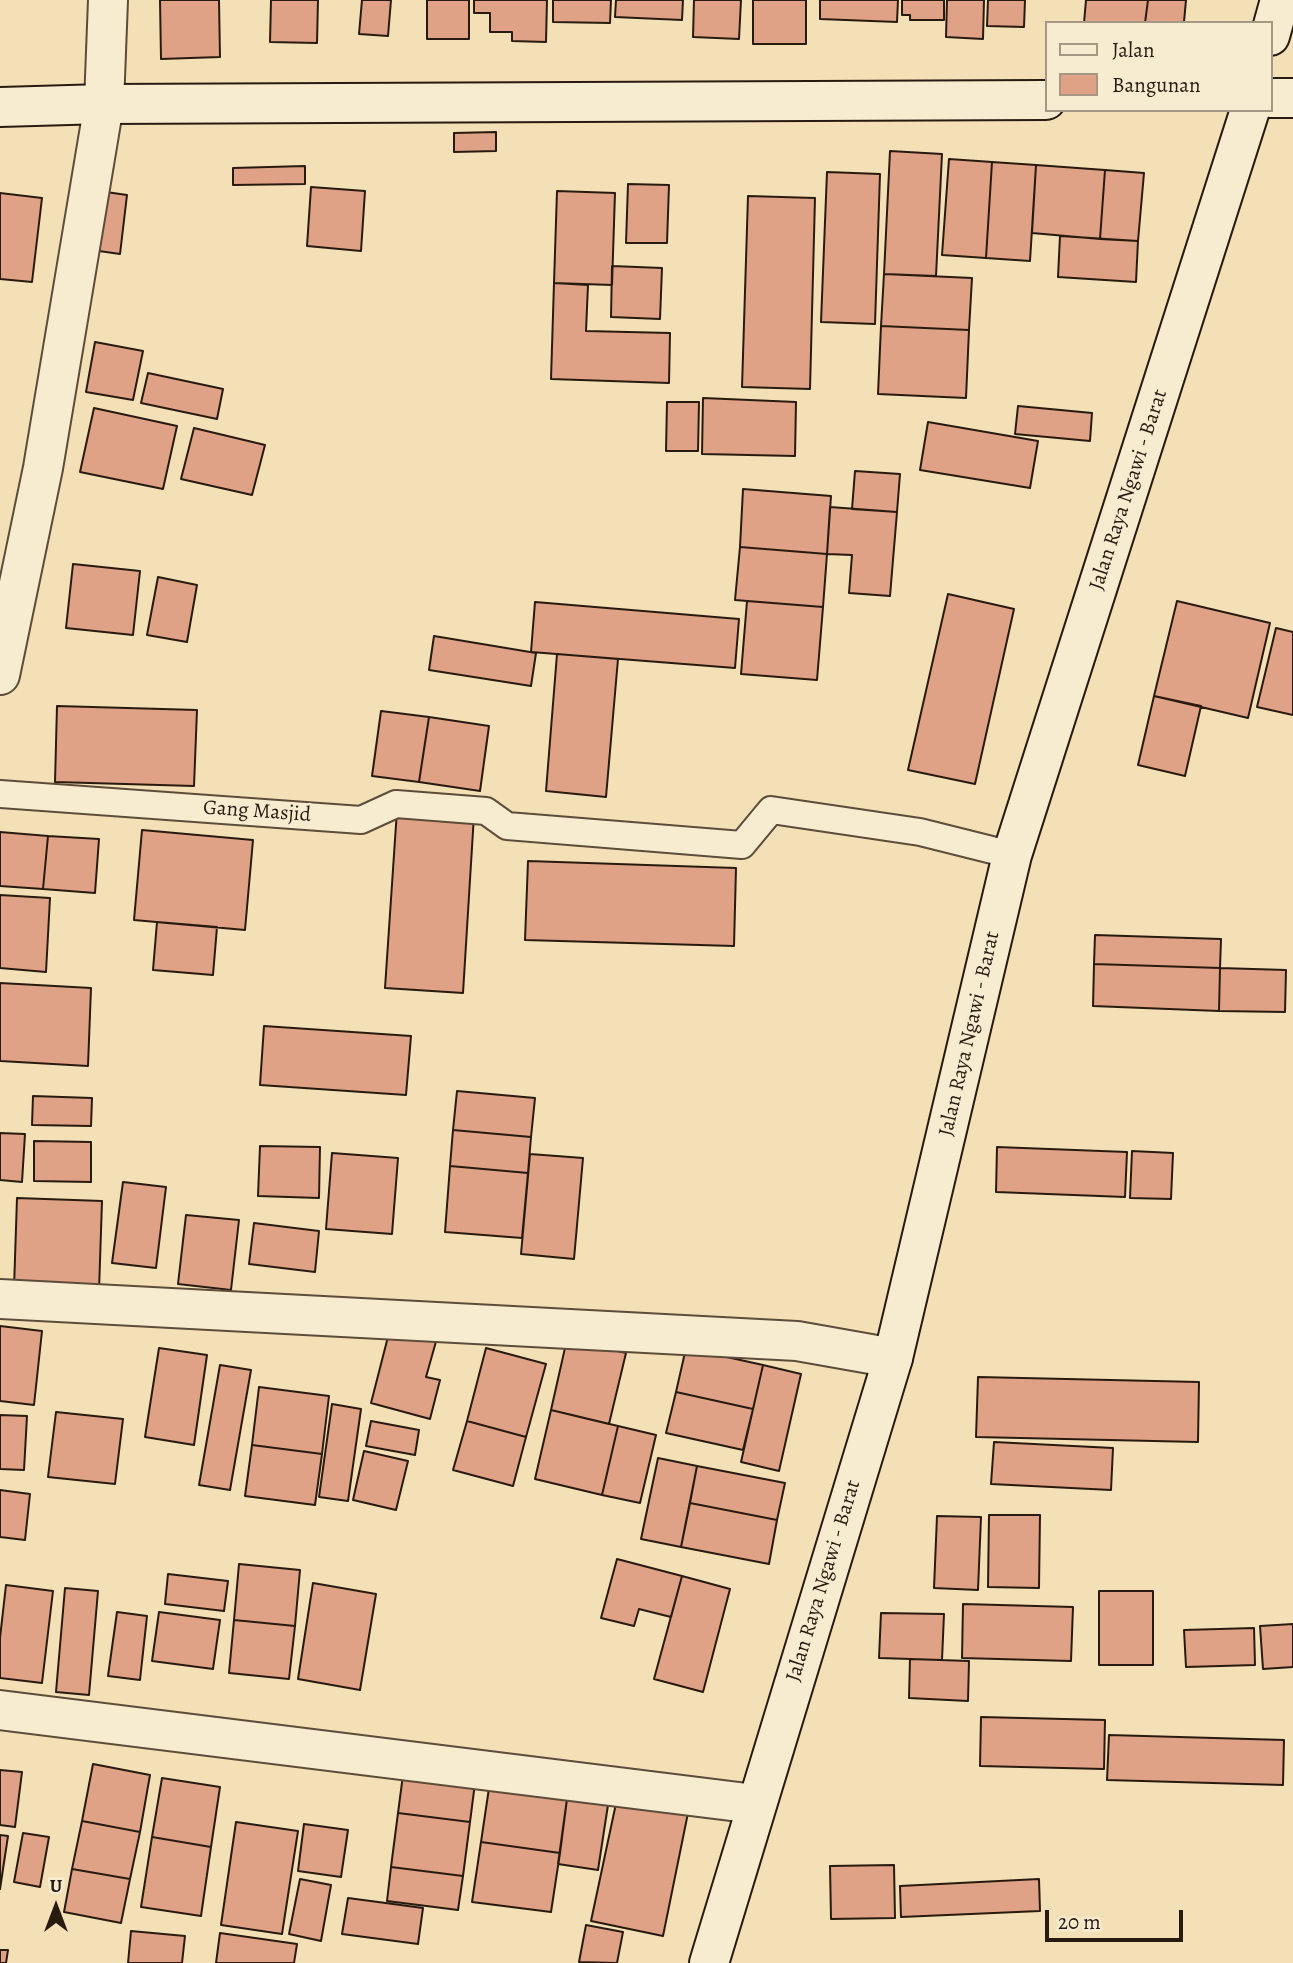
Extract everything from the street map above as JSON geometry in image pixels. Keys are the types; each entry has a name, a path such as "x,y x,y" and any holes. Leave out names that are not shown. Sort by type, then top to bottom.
{"street":[{"path":"0,676 43,468 104,104 108,0"},
{"path":"1272,29 1280,0"},
{"path":"1272,98 1293,98"},
{"path":"0,107 104,104 1044,100"},
{"name":"Jalan Raya Ngawi - Barat","path":"709,1963 755,1804 893,1358 995,851 1249,112"},
{"path":"0,1299 797,1342 893,1358"},
{"path":"0,1710 755,1804"}],"lane":[{"name":"Gang Masjid","path":"0,794 361,820 397,804 486,811 507,827 742,845 771,810 920,832 995,851"}],"building":[{"path":"160,0 219,0 220,57 161,59"},
{"path":"271,0 318,0 317,43 270,42"},
{"path":"362,0 391,0 388,36 359,34"},
{"path":"427,0 469,0 469,39 427,39"},
{"path":"474,0 547,0 546,42 512,41 512,32 490,32 490,13 474,13"},
{"path":"553,0 611,0 610,23 553,22"},
{"path":"616,0 683,0 682,20 615,17"},
{"path":"694,0 741,0 739,39 693,37"},
{"path":"753,0 806,0 806,44 753,44"},
{"path":"820,0 898,0 897,22 820,19"},
{"path":"902,0 944,0 944,20 910,20 910,15 902,15"},
{"path":"947,0 984,0 983,39 946,37"},
{"path":"988,0 1025,0 1024,27 987,26"},
{"path":"1086,0 1148,0 1145,21 1084,21"},
{"path":"1148,0 1186,0 1184,21 1145,21"},
{"path":"496,132 496,151 454,152 454,133"},
{"path":"890,151 942,154 936,276 884,274"},
{"path":"949,159 992,162 986,258 942,255"},
{"path":"992,162 1036,165 1030,261 986,258"},
{"path":"1036,165 1105,170 1100,239 1032,233"},
{"path":"305,166 305,184 233,185 233,168"},
{"path":"1105,170 1144,173 1138,241 1100,239"},
{"path":"827,172 880,174 875,324 821,322"},
{"path":"628,184 669,185 667,243 626,243"},
{"path":"311,187 365,191 361,251 307,246"},
{"path":"557,191 615,193 612,285 554,283"},
{"path":"106,192 127,195 120,254 99,251"},
{"path":"0,193 42,198 32,282 0,279"},
{"path":"748,196 815,198 810,389 742,387"},
{"path":"1060,236 1138,241 1136,282 1058,277"},
{"path":"612,266 662,268 660,319 611,317"},
{"path":"884,274 972,278 969,330 881,326"},
{"path":"554,283 588,285 586,331 670,333 669,383 551,379"},
{"path":"881,326 969,330 966,398 878,394"},
{"path":"95,342 143,351 133,400 86,392"},
{"path":"148,373 223,389 217,419 141,403"},
{"path":"703,398 796,402 795,456 702,454"},
{"path":"667,402 699,402 698,451 666,451"},
{"path":"1018,406 1092,413 1090,441 1015,434"},
{"path":"94,408 177,426 163,489 80,472"},
{"path":"928,422 1038,441 1030,488 920,470"},
{"path":"194,428 265,445 252,495 181,479"},
{"path":"855,471 900,474 897,512 852,509"},
{"path":"743,489 831,496 827,554 740,547"},
{"path":"830,507 897,512 890,596 849,593 852,555 827,554"},
{"path":"740,547 827,554 823,607 735,600"},
{"path":"73,564 140,571 133,635 66,628"},
{"path":"158,577 197,585 187,642 147,635"},
{"path":"948,594 1014,609 975,784 908,770"},
{"path":"747,601 823,607 817,680 741,674"},
{"path":"1177,601 1270,623 1248,718 1154,696"},
{"path":"535,602 739,619 735,668 531,652"},
{"path":"1276,628 1293,632 1293,715 1257,707"},
{"path":"434,636 536,653 531,686 429,670"},
{"path":"557,654 618,659 606,797 546,791"},
{"path":"1154,696 1201,706 1185,776 1138,765"},
{"path":"57,706 197,710 194,786 55,782"},
{"path":"381,711 429,717 419,782 372,776"},
{"path":"429,717 489,726 480,791 419,782"},
{"path":"397,810 474,815 463,993 385,988"},
{"path":"142,830 253,840 245,930 134,920"},
{"path":"0,832 48,836 43,889 0,886"},
{"path":"48,836 99,839 95,893 43,889"},
{"path":"528,861 736,868 734,946 525,940"},
{"path":"0,895 50,898 46,972 0,968"},
{"path":"157,922 217,927 213,975 153,970"},
{"path":"1095,935 1221,939 1220,968 1094,964"},
{"path":"1094,964 1220,968 1219,1011 1093,1006"},
{"path":"1220,968 1286,970 1285,1012 1219,1011"},
{"path":"0,983 91,988 88,1066 0,1061"},
{"path":"264,1026 411,1036 406,1095 260,1085"},
{"path":"457,1091 535,1098 531,1137 453,1130"},
{"path":"33,1096 92,1098 91,1126 32,1125"},
{"path":"453,1130 531,1137 528,1173 450,1166"},
{"path":"0,1133 25,1134 22,1182 0,1180"},
{"path":"34,1141 91,1142 91,1182 34,1181"},
{"path":"260,1146 320,1147 319,1198 258,1196"},
{"path":"997,1147 1127,1152 1125,1197 996,1192"},
{"path":"1132,1151 1173,1153 1171,1199 1130,1198"},
{"path":"332,1153 398,1158 392,1234 326,1229"},
{"path":"530,1154 583,1158 574,1259 521,1254"},
{"path":"450,1166 528,1173 522,1238 445,1232"},
{"path":"123,1182 166,1187 156,1268 112,1263"},
{"path":"17,1198 102,1201 99,1291 14,1288"},
{"path":"186,1215 239,1220 231,1290 178,1284"},
{"path":"254,1223 319,1231 315,1272 249,1264"},
{"path":"391,1325 437,1338 426,1377 440,1380 430,1419 371,1403"},
{"path":"0,1326 42,1331 34,1405 0,1401"},
{"path":"567,1339 626,1353 609,1424 551,1410"},
{"path":"159,1348 207,1355 194,1445 145,1437"},
{"path":"486,1348 546,1364 526,1437 467,1421"},
{"path":"686,1348 763,1365 753,1409 676,1392"},
{"path":"220,1365 251,1370 230,1490 199,1485"},
{"path":"763,1365 801,1374 779,1471 741,1462"},
{"path":"978,1377 1199,1382 1198,1442 976,1437"},
{"path":"259,1387 329,1396 322,1454 252,1445"},
{"path":"676,1392 753,1409 743,1450 666,1433"},
{"path":"332,1404 361,1409 348,1501 319,1497"},
{"path":"551,1410 618,1426 602,1495 535,1479"},
{"path":"56,1412 123,1419 115,1484 48,1477"},
{"path":"0,1415 27,1416 24,1470 0,1469"},
{"path":"371,1421 419,1430 415,1455 366,1446"},
{"path":"467,1421 526,1437 513,1486 453,1470"},
{"path":"618,1426 656,1435 640,1503 602,1495"},
{"path":"994,1442 1113,1448 1111,1490 991,1484"},
{"path":"252,1445 322,1454 315,1505 245,1496"},
{"path":"364,1451 408,1461 396,1510 353,1500"},
{"path":"658,1458 697,1466 681,1547 641,1539"},
{"path":"697,1466 785,1483 777,1520 690,1503"},
{"path":"0,1490 30,1494 25,1540 0,1537"},
{"path":"690,1503 777,1520 769,1564 681,1547"},
{"path":"989,1515 1040,1515 1039,1588 988,1587"},
{"path":"937,1516 981,1517 978,1590 934,1588"},
{"path":"617,1559 682,1576 671,1617 639,1609 634,1626 601,1618"},
{"path":"239,1564 300,1570 295,1626 234,1620"},
{"path":"168,1574 228,1581 224,1611 165,1604"},
{"path":"682,1576 730,1589 703,1692 654,1679"},
{"path":"313,1583 376,1594 360,1690 298,1679"},
{"path":"6,1585 53,1591 42,1683 0,1678 0,1638"},
{"path":"65,1588 98,1591 89,1695 56,1692"},
{"path":"1099,1591 1153,1591 1153,1665 1099,1665"},
{"path":"963,1604 1073,1607 1071,1661 962,1658"},
{"path":"117,1612 147,1616 140,1680 108,1676"},
{"path":"159,1612 220,1620 213,1669 152,1661"},
{"path":"881,1613 944,1614 942,1660 879,1658"},
{"path":"234,1620 295,1626 289,1679 229,1673"},
{"path":"1293,1624 1293,1667 1263,1669 1260,1626"},
{"path":"1254,1628 1255,1665 1186,1667 1184,1630"},
{"path":"910,1659 969,1661 968,1701 909,1698"},
{"path":"981,1717 1105,1720 1104,1769 980,1766"},
{"path":"1109,1735 1284,1740 1283,1785 1107,1780"},
{"path":"93,1764 150,1775 140,1832 82,1821"},
{"path":"0,1770 22,1772 15,1827 0,1825"},
{"path":"403,1775 475,1783 470,1822 398,1813"},
{"path":"162,1778 220,1787 211,1847 152,1837"},
{"path":"489,1788 567,1799 560,1853 481,1842"},
{"path":"618,1794 689,1808 663,1936 591,1921"},
{"path":"567,1799 608,1805 598,1870 558,1864"},
{"path":"398,1813 470,1822 463,1876 391,1867"},
{"path":"82,1821 140,1832 130,1879 72,1869"},
{"path":"236,1822 298,1831 282,1934 221,1925"},
{"path":"304,1824 348,1830 341,1877 298,1871"},
{"path":"23,1833 49,1837 40,1887 14,1882"},
{"path":"0,1835 8,1836 0,1889"},
{"path":"152,1837 211,1847 201,1916 141,1907"},
{"path":"481,1842 560,1853 551,1912 472,1902"},
{"path":"894,1865 895,1918 831,1919 830,1866"},
{"path":"391,1867 463,1876 458,1910 387,1901"},
{"path":"72,1869 130,1879 121,1923 64,1912"},
{"path":"300,1879 331,1885 321,1941 289,1934"},
{"path":"1039,1879 1040,1911 901,1917 900,1886"},
{"path":"348,1898 423,1908 418,1944 342,1934"},
{"path":"586,1925 623,1932 617,1963 579,1962"},
{"path":"131,1931 185,1936 182,1963 128,1963"},
{"path":"220,1933 297,1944 294,1963 216,1963"},
{"path":"0,1950 8,1950 6,1963 0,1963"}]}
